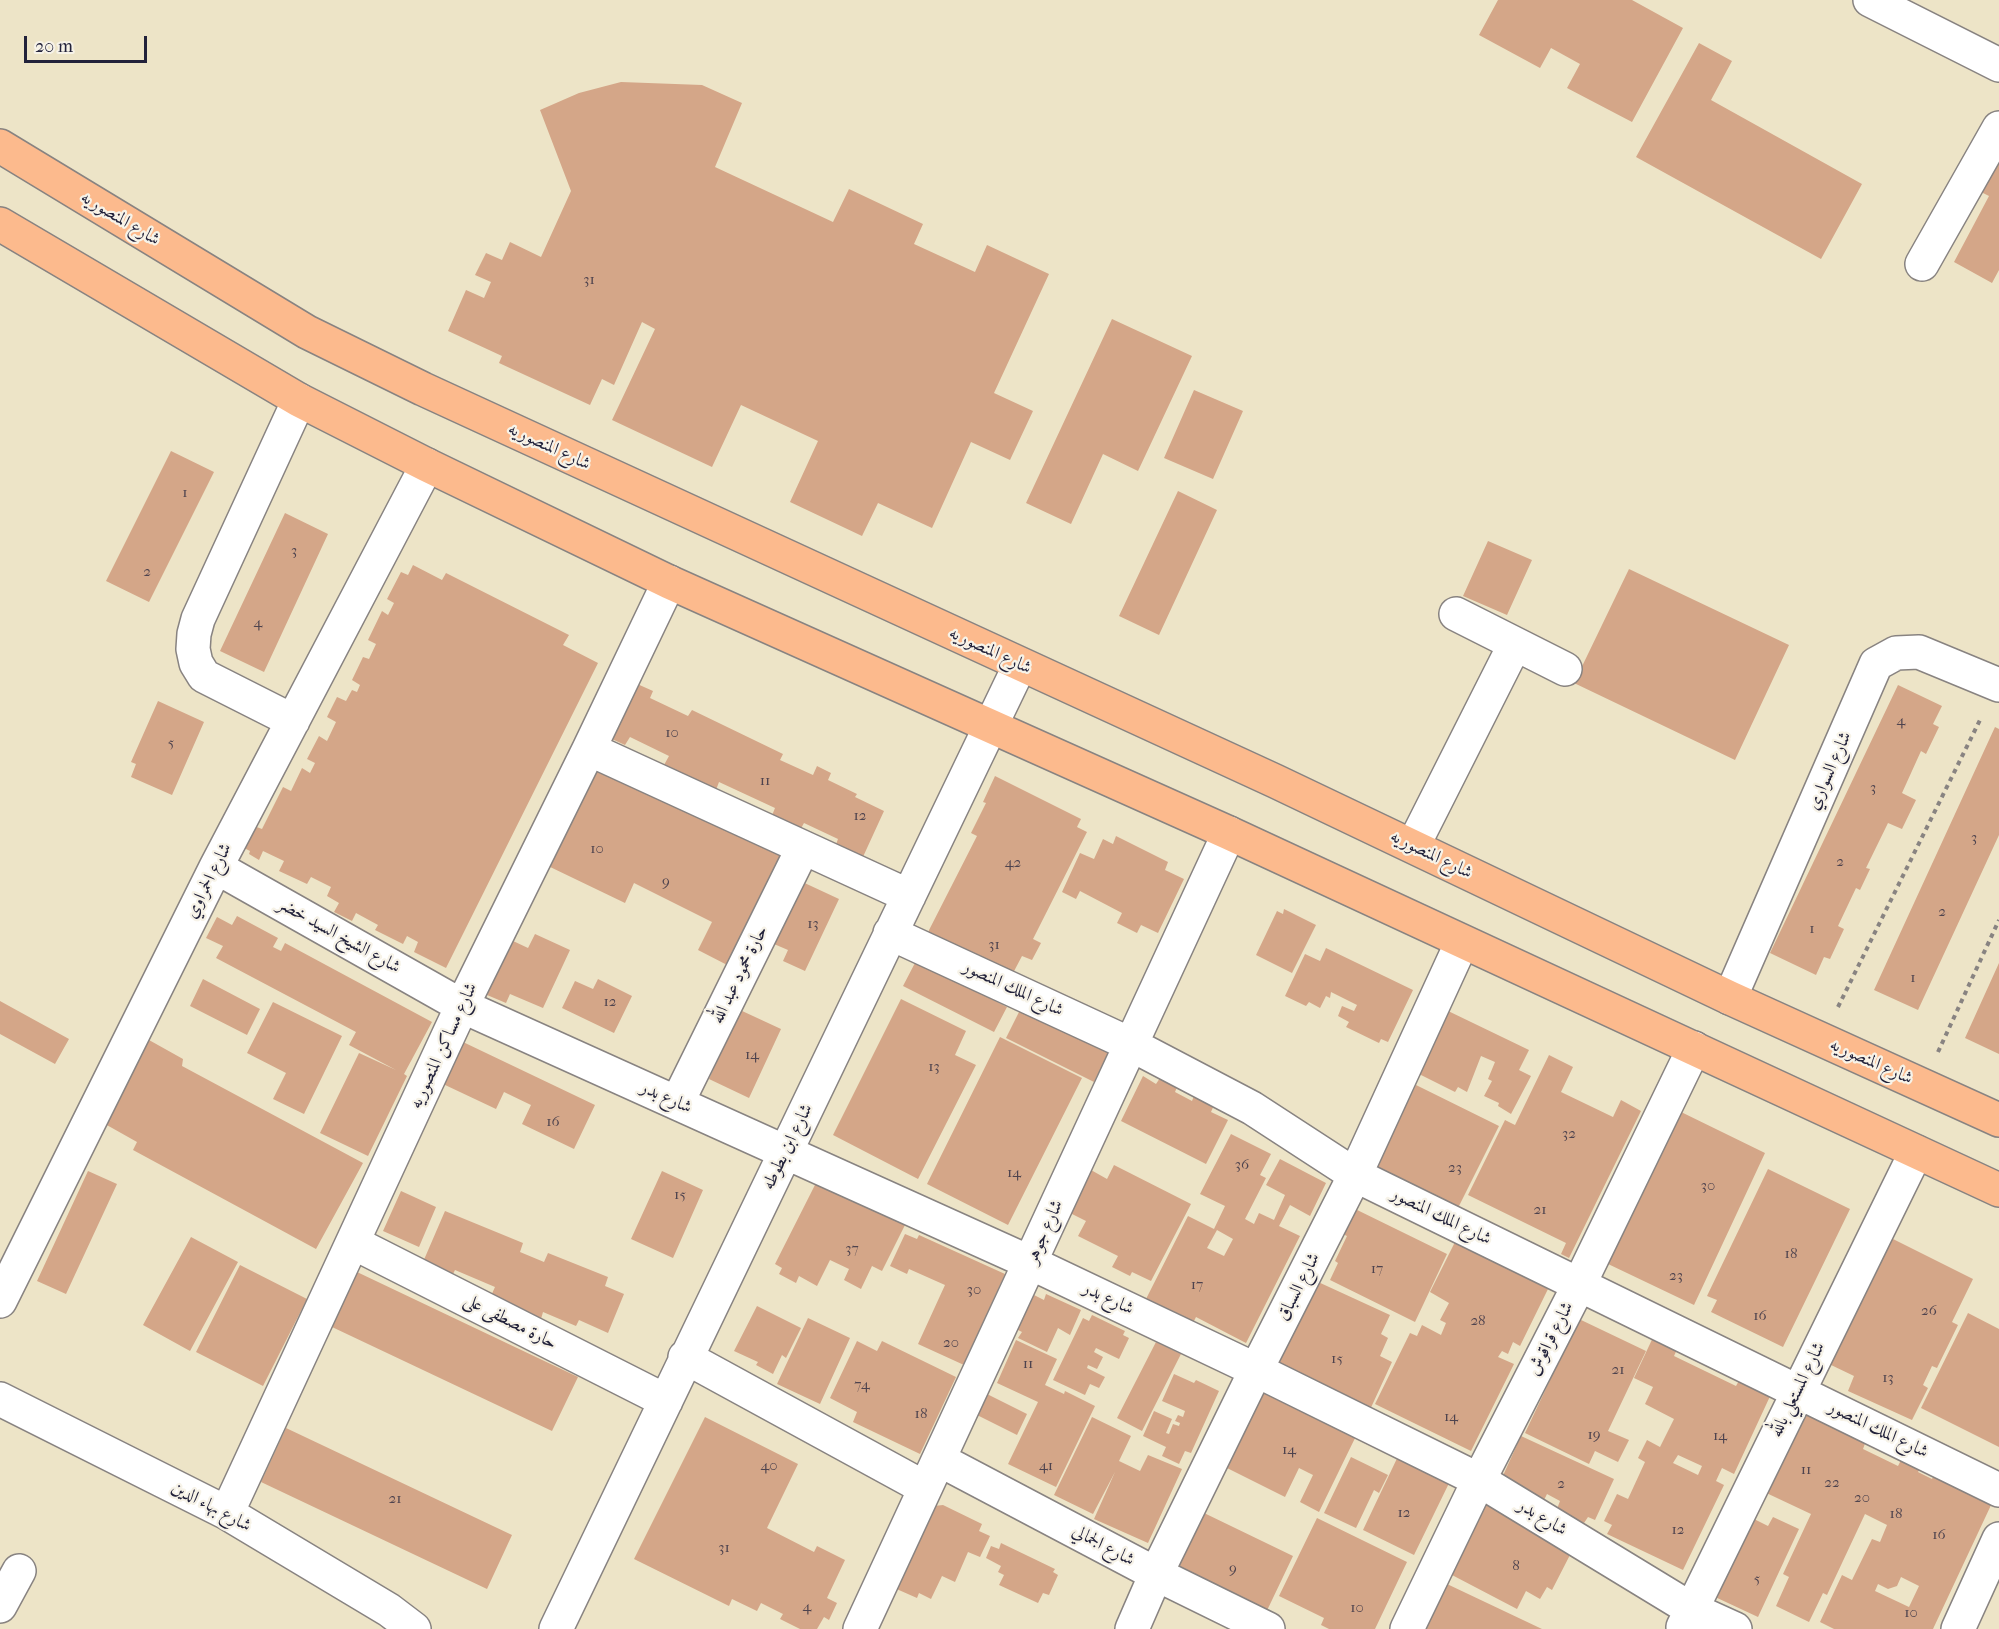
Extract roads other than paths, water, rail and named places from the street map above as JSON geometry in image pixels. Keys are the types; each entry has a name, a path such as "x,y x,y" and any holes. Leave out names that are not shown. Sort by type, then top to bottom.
{"main road":[{"name":"شارع المنصوريه","path":"0,146 307,332 423,389 1020,665 1275,780 1730,998 1999,1120"},
{"path":"0,224 299,399 427,465 669,582 1229,833 1999,1190"}],"street":[{"path":"1870,0 1999,65"},
{"path":"1922,264 1999,128"},
{"path":"292,721 204,676 196,663 193,649 198,619 299,399"},
{"name":"شارع الحمراوي","path":"0,1301 216,867 427,465"},
{"name":"شارع مساكن المنصوريه","path":"227,1513 462,1006 669,582"},
{"path":"1456,614 1565,669"},
{"path":"1413,846 1515,644"},
{"name":"شارع السواري","path":"1730,998 1876,664 1896,654 1919,652 1998,685"},
{"name":"شارع ابن بطوطه","path":"556,1629 1020,665"},
{"path":"589,749 909,896"},
{"name":"شارع جوهر","path":"860,1629 1229,833"},
{"name":"حارة محمود عبد الله","path":"677,1103 803,848"},
{"name":"شارع الشيخ السيد خضر","path":"216,867 462,1006"},
{"name":"شارع الملك المنصور","path":"890,933 1130,1044 1252,1108 1355,1175 1999,1490"},
{"name":"شارع السباق","path":"1131,1629 1256,1370 1355,1175 1462,942"},
{"name":"شارع بدر","path":"462,1006 1031,1263 1256,1370 1479,1480 1687,1619 1735,1629"},
{"name":"شارع قراقوش","path":"1407,1629 1479,1480 1579,1285 1694,1048"},
{"name":"شارع المستعلي بالله","path":"1687,1619 1916,1152"},
{"name":"حارة مصطفى على","path":"354,1243 666,1401"},
{"path":"685,1357 925,1488"},
{"name":"شارع بهاء الدين","path":"0,1399 227,1513 394,1623"},
{"name":"شارع الجمالي","path":"940,1460 1156,1574 1269,1629"},
{"path":"1958,1629 1999,1539"},
{"path":"0,1606 19,1571"}]}
